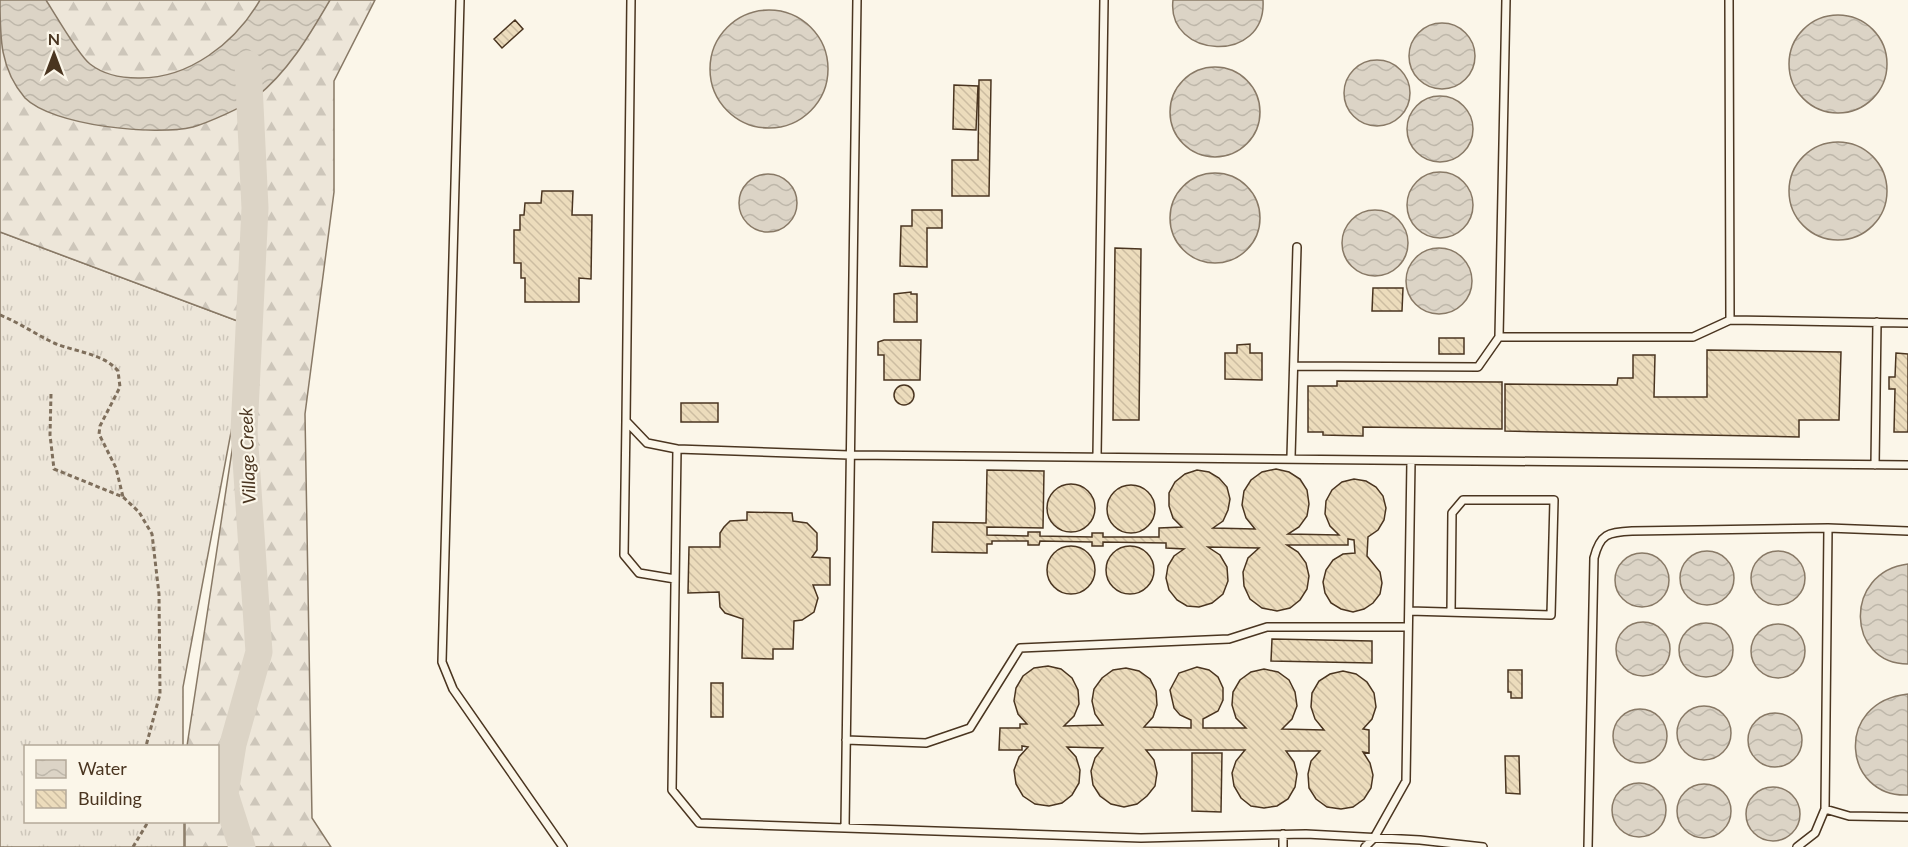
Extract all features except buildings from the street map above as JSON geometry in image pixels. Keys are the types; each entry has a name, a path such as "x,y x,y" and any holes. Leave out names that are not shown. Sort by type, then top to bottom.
{"lane":[{"path":"460,0 442,662 453,689 563,847"},
{"path":"631,0 624,555 639,573 675,579"},
{"path":"845,827 857,0"},
{"path":"1097,456 1104,0"},
{"path":"1294,366 1478,367 1498,337 1506,0"},
{"path":"1728,0 1730,320"},
{"path":"1291,457 1297,247"},
{"path":"1498,337 1693,337 1730,320 1908,323"},
{"path":"1875,465 1877,322"},
{"path":"626,421 646,443 677,449 849,455 1291,457 1411,461 1908,465"},
{"path":"677,449 672,790 699,823 1141,838 1283,834 1374,838 1483,847"},
{"path":"1365,847 1374,838 1406,781 1411,461"},
{"path":"1409,611 1551,615 1554,500 1462,500 1452,513 1451,612"},
{"path":"1588,847 1594,558 1598,543 1611,532 1828,528 1908,531"},
{"path":"1797,847 1815,833 1825,809 1828,528"},
{"path":"846,740 926,743 970,728 1020,648 1229,639 1267,627 1408,627"},
{"path":"1825,809 1849,816 1908,817"},
{"path":"1283,834 1283,847"}],"path":[{"path":"0,315 24,324 60,346 97,356 118,371 120,387 100,426 99,434 116,468 123,497"},
{"path":"51,394 50,435 54,469 123,497 139,512 152,534 159,594 160,694 147,745"},
{"path":"133,847 147,823"}],"green space":[{"path":"0,0 375,0 334,81 334,192 305,414 312,818 331,847 185,847 185,823 219,823 219,745 187,745 251,326 0,232"},
{"path":"0,232 251,326 183,687 183,745 24,745 24,823 184,823 184,847 0,847"}],"water":[{"path":"0,0 46,0 85,60 101,71 138,78 157,77 175,72 209,56 238,30 260,0 330,0 288,65 255,98 243,106 193,127 155,130 80,122 39,108 25,98 6,64 1,40"},
{"path":"1173,0 1263,0 1260,21 1250,36 1234,44 1217,46 1199,43 1185,34 1175,20"},
{"path":"769,10 780,11 802,20 818,36 827,58 827,80 818,102 802,118 780,127 769,128 758,127 736,118 720,102 711,80 710,69 711,58 720,36 736,20 758,11"},
{"path":"1838,15 1857,19 1873,29 1883,45 1887,64 1883,83 1873,99 1857,109 1838,113 1819,109 1803,99 1793,83 1789,64 1793,45 1803,29 1819,19"},
{"path":"1442,23 1455,26 1465,33 1472,43 1475,56 1472,69 1465,79 1455,86 1442,89 1429,86 1419,79 1412,69 1409,56 1412,43 1419,33 1429,26"},
{"path":"1377,60 1390,63 1400,70 1407,80 1410,93 1407,106 1400,116 1390,123 1377,126 1364,123 1354,116 1347,106 1344,93 1347,80 1354,70 1364,63"},
{"path":"1215,67 1232,70 1247,80 1257,95 1260,112 1257,129 1247,144 1232,154 1215,157 1198,154 1183,144 1173,129 1170,112 1173,95 1183,80 1198,70"},
{"path":"1440,96 1453,99 1463,106 1470,116 1473,129 1470,142 1463,152 1453,159 1440,162 1427,159 1417,152 1410,142 1407,129 1410,116 1417,106 1427,99"},
{"path":"1838,142 1857,146 1873,156 1883,172 1887,191 1883,210 1873,226 1857,236 1838,240 1819,236 1803,226 1793,210 1789,191 1793,172 1803,156 1819,146"},
{"path":"1440,172 1453,175 1463,182 1470,192 1473,205 1470,218 1463,228 1453,235 1440,238 1427,235 1417,228 1410,218 1407,205 1410,192 1417,182 1427,175"},
{"path":"1215,173 1232,176 1247,186 1257,201 1260,218 1257,235 1247,250 1232,260 1215,263 1198,260 1183,250 1173,235 1170,218 1173,201 1183,186 1198,176"},
{"path":"768,174 779,176 789,182 795,192 797,203 795,214 789,224 779,230 768,232 757,230 747,224 741,214 739,203 741,192 747,182 757,176"},
{"path":"1375,210 1388,213 1398,220 1405,230 1408,243 1405,256 1398,266 1388,273 1375,276 1362,273 1352,266 1345,256 1342,243 1345,230 1352,220 1362,213"},
{"path":"1439,248 1452,251 1462,258 1469,268 1472,281 1469,294 1462,304 1452,311 1439,314 1426,311 1416,304 1409,294 1406,281 1409,268 1416,258 1426,251"},
{"path":"1707,551 1717,553 1726,559 1732,568 1734,578 1732,588 1726,597 1717,603 1707,605 1697,603 1688,597 1682,588 1680,578 1682,568 1688,559 1697,553"},
{"path":"1778,551 1788,553 1797,559 1803,568 1805,578 1803,588 1797,597 1788,603 1778,605 1768,603 1759,597 1753,588 1751,578 1753,568 1759,559 1768,553"},
{"path":"1642,553 1652,555 1661,561 1667,570 1669,580 1667,590 1661,599 1652,605 1642,607 1632,605 1623,599 1617,590 1615,580 1617,570 1623,561 1632,555"},
{"path":"1908,564 1908,664 1888,660 1873,650 1864,634 1860,617 1863,599 1872,583 1887,571"},
{"path":"1643,622 1653,624 1662,630 1668,639 1670,649 1668,659 1662,668 1653,674 1643,676 1633,674 1624,668 1618,659 1616,649 1618,639 1624,630 1633,624"},
{"path":"1706,623 1716,625 1725,631 1731,640 1733,650 1731,660 1725,669 1716,675 1706,677 1696,675 1687,669 1681,660 1679,650 1681,640 1687,631 1696,625"},
{"path":"1778,624 1788,626 1797,632 1803,641 1805,651 1803,661 1797,670 1788,676 1778,678 1768,676 1759,670 1753,661 1751,651 1753,641 1759,632 1768,626"},
{"path":"1908,694 1908,795 1886,792 1870,782 1860,766 1856,749 1858,730 1867,714 1884,701"},
{"path":"1704,706 1714,708 1723,714 1729,723 1731,733 1729,743 1723,752 1714,758 1704,760 1694,758 1685,752 1679,743 1677,733 1679,723 1685,714 1694,708"},
{"path":"1640,709 1650,711 1659,717 1665,726 1667,736 1665,746 1659,755 1650,761 1640,763 1630,761 1621,755 1615,746 1613,736 1615,726 1621,717 1630,711"},
{"path":"1775,713 1785,715 1794,721 1800,730 1802,740 1800,750 1794,759 1785,765 1775,767 1765,765 1756,759 1750,750 1748,740 1750,730 1756,721 1765,715"},
{"path":"1639,783 1649,785 1658,791 1664,800 1666,810 1664,820 1658,829 1649,835 1639,837 1629,835 1620,829 1614,820 1612,810 1614,800 1620,791 1629,785"},
{"path":"1704,784 1714,786 1723,792 1729,801 1731,811 1729,821 1723,830 1714,836 1704,838 1694,836 1685,830 1679,821 1677,811 1679,801 1685,792 1694,786"},
{"path":"1773,787 1783,789 1792,795 1798,804 1800,814 1798,824 1792,833 1783,839 1773,841 1763,839 1754,833 1748,824 1746,814 1748,804 1754,795 1763,789"}],"waterway":[{"name":"Village Creek","path":"242,847 225,794 233,744 259,652 244,431 255,208 248,64"}]}
